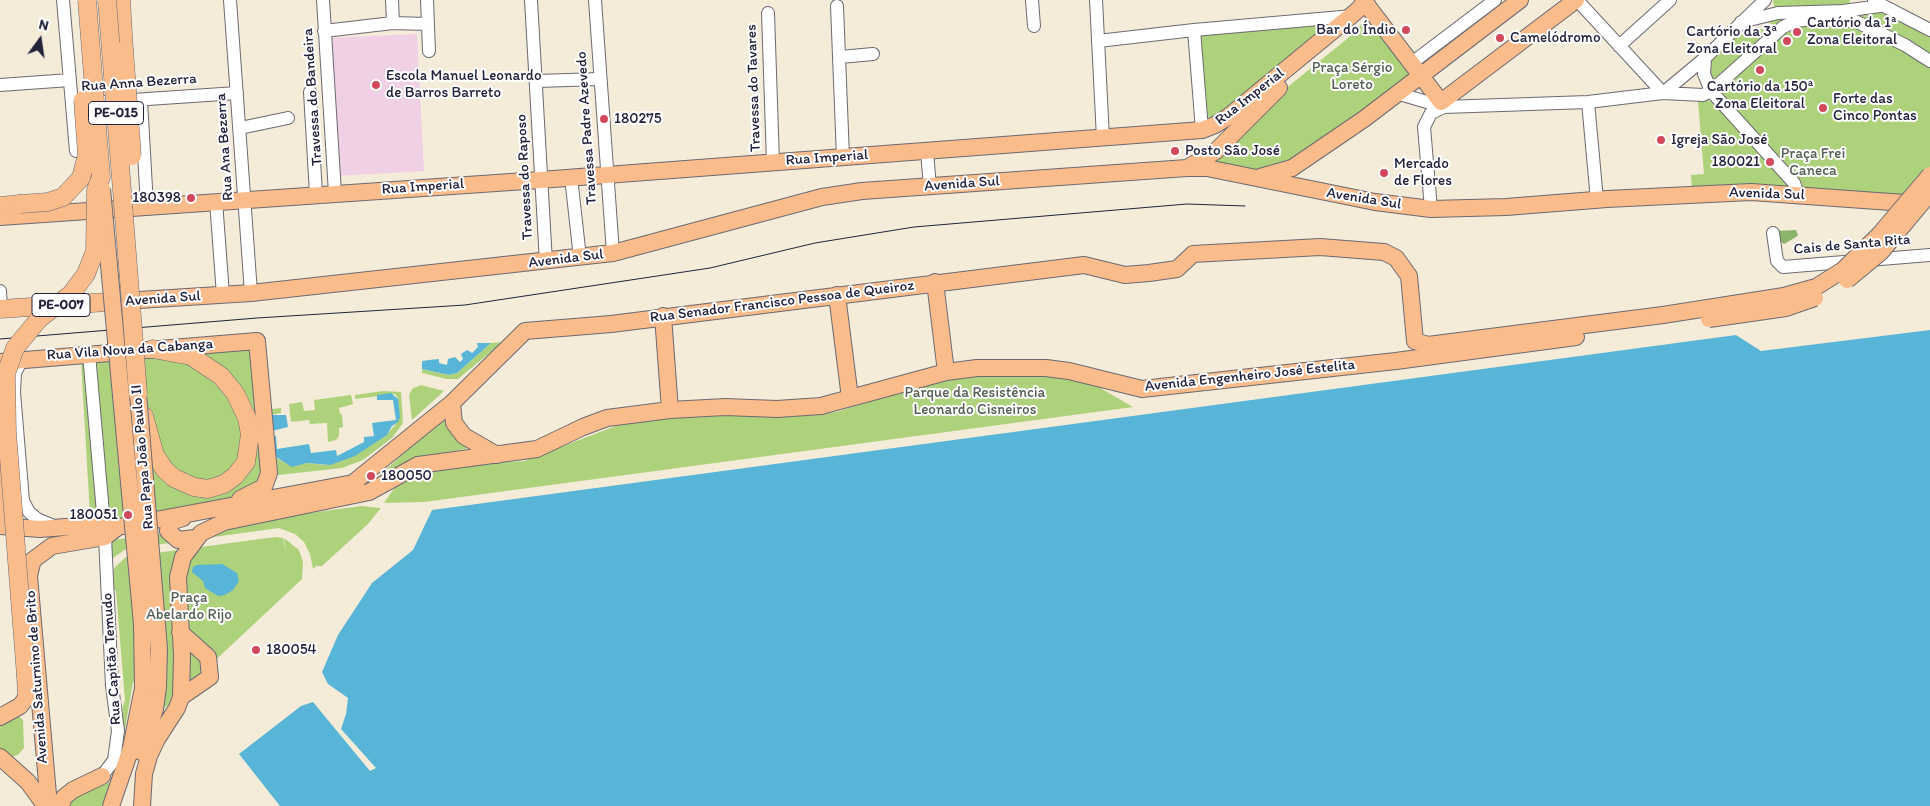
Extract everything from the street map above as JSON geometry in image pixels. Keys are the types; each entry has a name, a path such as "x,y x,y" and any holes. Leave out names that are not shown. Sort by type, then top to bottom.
{"highway":[{"path":"0,206 48,202 63,197 81,178 87,155 76,0"},
{"name":"PE-015","path":"87,0 101,177"},
{"name":"PE-015","path":"107,0 126,226"},
{"path":"121,0 134,180 126,226"},
{"path":"27,698 7,432 6,374 15,348 28,331 39,318 71,294 86,274 95,251 96,190 101,177"},
{"name":"Rua Papa João Paulo II","path":"126,226 138,394"},
{"name":"Avenida Sul","path":"1,309 122,301"},
{"path":"138,394 155,455 165,470 174,478 208,489 224,484 236,476 246,462 250,434 247,418 235,393 221,376 191,356 153,349"}],"main road":[{"path":"1253,179 1292,168 1364,119 1396,93 1416,69 1520,0"},
{"path":"1361,8 1416,69 1443,104 1576,0"},
{"name":"Rua Imperial","path":"0,216 540,180 1202,130 1215,126 1228,117 1361,8"},
{"name":"Rua Imperial","path":"1187,168 1216,151 1361,8"},
{"name":"Avenida Sul","path":"122,301 252,293 613,254 822,197 862,191 1187,168 1207,168 1253,179 1375,202 1431,209 1506,208 1705,193 1799,191 1930,205"},
{"path":"1663,320 1784,296 1816,287 1843,270 1879,235 1930,175"},
{"name":"Rua Capitão Temudo","path":"101,177 144,655 151,688"},
{"path":"1396,361 1409,354 1422,343 1786,308 1822,295 1849,278 1881,252 1930,193"},
{"name":"Rua Senador Francisco Pessoa de Queiroz","path":"109,530 353,483 452,403 526,331 611,324 935,282 1084,265 1125,275 1177,269 1193,254 1320,247 1374,250 1384,252 1396,258 1409,276 1422,343"},
{"path":"935,282 946,372"},
{"path":"837,295 850,398"},
{"path":"664,316 670,410"},
{"name":"Avenida Engenheiro José Estelita","path":"195,538 224,522 369,492 418,465 537,449 607,418 670,410 725,407 778,410 821,406 946,372 1004,366 1070,371 1142,389 1396,361 1663,320"},
{"name":"Rua Vila Nova da Cabanga","path":"0,362 255,340 259,343 268,451"},
{"name":"Rua Papa João Paulo II","path":"138,394 159,648 151,688"},
{"path":"452,403 454,423 464,436 497,455"},
{"path":"0,438 2,525 109,530"},
{"path":"268,451 276,482 283,486 313,486 324,489"},
{"path":"195,538 178,540 167,528 173,520 187,517 214,505 251,495 264,487 269,473 268,451"},
{"name":"Avenida Saturnino de Brito","path":"44,804 29,576 33,560 42,552 61,544 109,530"},
{"path":"149,756 177,708 181,697 183,682 178,577 183,557 195,538"},
{"path":"180,632 208,657 210,677 181,697"},
{"path":"142,806 144,774 156,716 151,688"},
{"path":"111,806 151,688"},
{"path":"0,717 20,706 27,698"},
{"name":"Avenida Saturnino de Brito","path":"27,698 31,748 44,804"},
{"path":"131,806 135,770 155,709"},
{"path":"0,757 28,782 44,804"},
{"path":"61,806 64,797 73,790 102,776"}],"street":[{"path":"63,0 76,151"},
{"name":"Rua Ana Bezerra","path":"230,0 252,293"},
{"name":"Travessa do Bandeira","path":"323,0 335,193"},
{"path":"392,0 393,23"},
{"path":"427,0 429,50"},
{"name":"Travessa do Raposo","path":"531,0 546,262"},
{"name":"Travessa Padre Azevedo","path":"595,0 613,254"},
{"path":"1032,0 1034,26"},
{"path":"1096,0 1103,138"},
{"path":"1416,69 1495,0"},
{"path":"1576,0 1663,93"},
{"path":"1619,46 1670,0"},
{"path":"1663,93 1746,21 1765,0"},
{"path":"1746,21 1778,13 1843,10 1879,2 1930,30"},
{"path":"837,6 843,157"},
{"path":"1098,41 1361,8"},
{"name":"Travessa do Tavares","path":"768,13 773,162"},
{"path":"1396,93 1443,104 1588,102 1663,93 1697,95 1711,91 1770,37 1783,27 1796,21 1834,19 1855,21 1910,48 1930,61"},
{"path":"1746,21 1758,20 1768,25 1770,37"},
{"path":"324,31 393,23 428,24"},
{"path":"1194,30 1202,130"},
{"path":"840,57 873,54"},
{"path":"1705,58 1704,74 1711,91 1799,191"},
{"path":"537,81 600,79"},
{"name":"Rua Anna Bezerra","path":"0,85 70,80"},
{"path":"310,92 316,194"},
{"name":"Rua Anna Bezerra","path":"73,104 237,93"},
{"path":"141,100 147,206"},
{"path":"1588,102 1596,200"},
{"path":"1431,209 1424,127 1431,113 1443,104"},
{"path":"240,128 288,118"},
{"path":"927,151 930,187"},
{"path":"571,177 580,258"},
{"path":"216,201 223,295"},
{"name":"Cais de Santa Rita","path":"1773,233 1777,261 1783,266 1930,255"},
{"path":"0,291 1,309"},
{"name":"Rua Capitão Temudo","path":"89,354 109,530 112,686 118,731 114,760 102,776"},
{"path":"23,359 15,373 14,392 23,501 29,512 36,519 61,529"}],"shaded area":[{"name":"Escola Manuel Leonardo de Barros Barreto","path":"417,34 424,171 338,176 329,38"}],"green space":[{"path":"1773,0 1850,1 1849,5 1778,8 1774,7"},
{"path":"1878,9 1930,33 1930,202 1803,191 1717,94 1773,38 1773,25 1760,18"},
{"name":"Praça Sérgio Loreto","path":"1335,20 1227,112 1212,118 1206,116 1200,37 1202,34"},
{"name":"Praça Sérgio Loreto","path":"1362,23 1372,25 1409,75 1317,145 1284,163 1256,171 1211,160 1273,99 1348,38"},
{"path":"1756,28 1765,30 1767,34 1717,82 1710,80 1709,60 1735,37"},
{"name":"Praça Frei Caneca","path":"1707,100 1715,103 1795,188 1692,189 1691,175 1704,174 1698,101"},
{"path":"1796,230 1798,235 1784,244 1780,241 1776,231"},
{"path":"503,342 458,379 447,379 422,373 422,369 449,375 457,373 491,343"},
{"path":"250,349 264,510 91,533 81,361"},
{"name":"Parque da Resistência Leonardo Cisneiros","path":"976,374 1083,378 1133,407 424,502 384,503 400,480 437,467 524,461 621,424 713,414 790,415 837,412 915,386"},
{"path":"421,385 444,391 412,420 409,395 412,389"},
{"path":"383,391 401,392 403,423 392,438 363,460 342,468 269,476 263,410 281,408 281,413 266,416 276,458 291,466 307,463 326,465 389,432 396,424 398,399 395,394 355,399 355,395"},
{"path":"351,395 353,404 339,408 340,414 342,414 343,427 339,428 339,436 336,440 328,442 327,423 310,424 309,420 291,422 289,404 302,402 304,411 315,410 314,400"},
{"path":"447,413 475,447 412,459 376,479"},
{"path":"361,506 381,508 368,524 322,566 316,566 313,569 310,554 304,542 295,534 279,528 126,549 110,560 101,547 91,543"},
{"name":"Praça Abelardo Rijo","path":"275,537 283,538 286,550 284,538 299,550 303,562 302,579 158,714 159,685 133,682 121,753 120,715 125,700 116,591 114,589 113,571 115,567 126,557"},
{"path":"17,714 23,720 24,748 18,755 11,757 0,751 0,721"},
{"path":"111,782 106,806 57,806 86,792"}],"water":[{"path":"1930,330 1930,806 280,806 239,754 301,706 313,702 370,771 376,768 341,729 346,714 348,698 328,684 322,672 338,635 372,583 413,550 432,510 1736,335 1761,351"},
{"path":"477,343 491,343 457,373 449,375 422,369 422,361 439,359 439,363 447,365 448,359 455,357 460,362 463,359 461,354 467,350 472,353 478,347"},
{"path":"391,393 398,399 400,417 398,422 392,426 387,435 355,456 330,465 307,463 292,467 274,456 266,415 286,415 288,427 272,431 273,436 276,436 277,449 309,444 311,453 336,450 337,456 364,442 364,437 374,436 372,423 396,420 393,400 377,400 377,395"},
{"path":"222,564 237,573 239,581 233,590 225,595 218,596 205,588 203,581 192,572 193,567 197,565"}],"tram line":[{"path":"0,339 257,318 465,305 710,268 815,243 914,227 1187,204 1245,206"}],"place":[{"name":"Bar do Índio","path":"1406,30"},
{"name":"Cartório da 1ª Zona Eleitoral","path":"1797,32"},
{"name":"Camelódromo","path":"1500,38"},
{"name":"Cartório da 3ª Zona Eleitoral","path":"1787,41"},
{"name":"Cartório da 150ª Zona Eleitoral","path":"1760,70"},
{"name":"Escola Manuel Leonardo de Barros Barreto","path":"376,85"},
{"name":"Forte das Cinco Pontas","path":"1823,108"},
{"name":"180275","path":"604,119"},
{"name":"Igreja São José","path":"1661,140"},
{"name":"Posto São José","path":"1175,151"},
{"name":"180021","path":"1770,162"},
{"name":"Mercado de Flores","path":"1384,173"},
{"name":"180398","path":"191,198"},
{"name":"180050","path":"371,476"},
{"name":"180051","path":"128,515"},
{"name":"180054","path":"256,650"}]}
